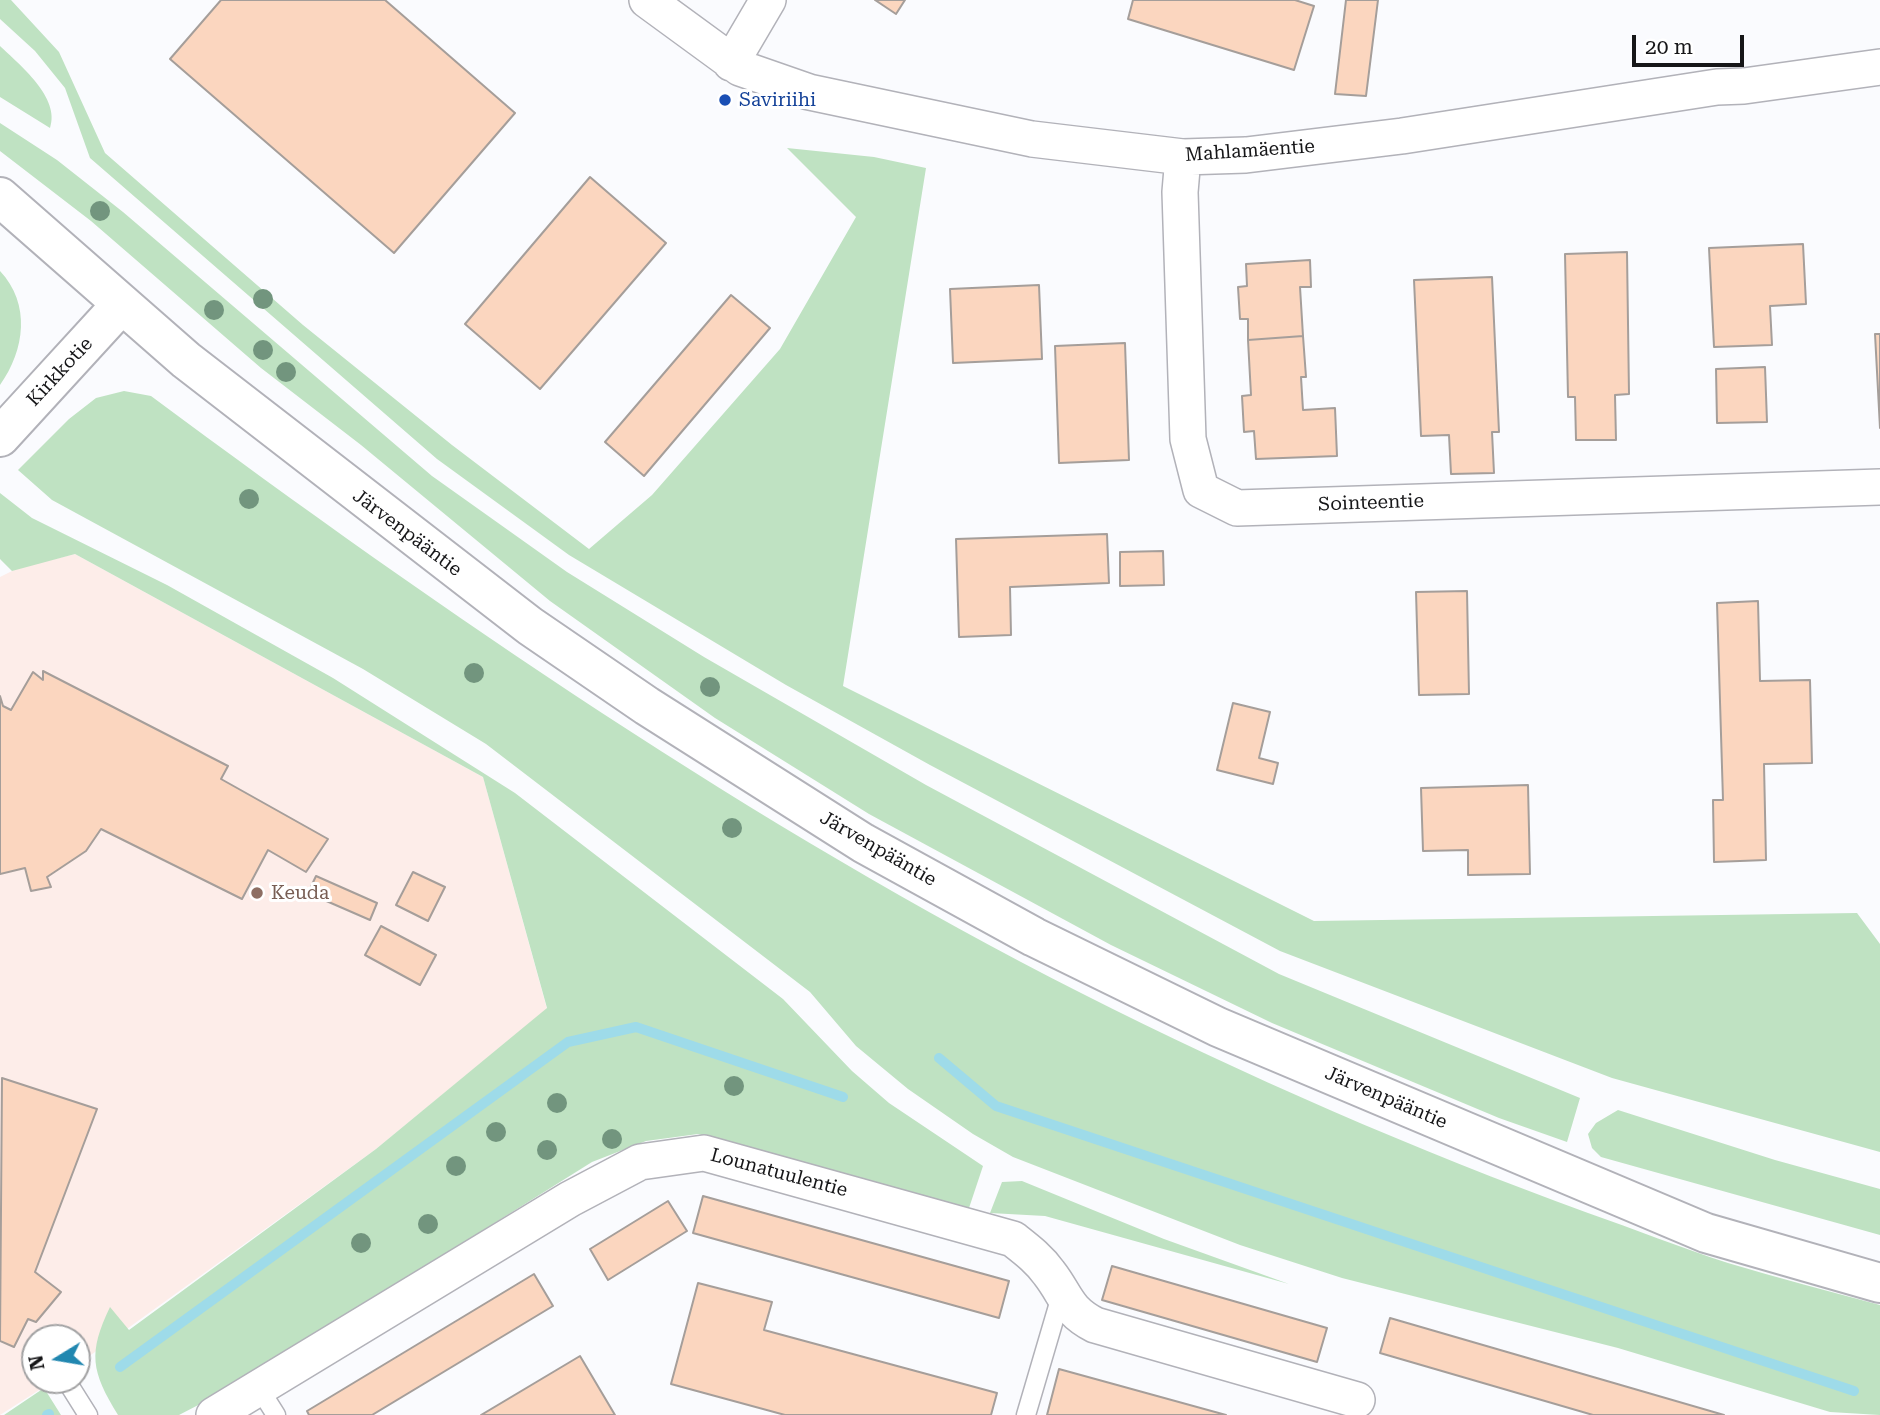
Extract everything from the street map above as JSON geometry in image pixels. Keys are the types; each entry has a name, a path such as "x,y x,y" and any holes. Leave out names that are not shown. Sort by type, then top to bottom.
{"main road":[{"name":"Järvenpääntie","path":"0,197 120,306 298,449 530,626 647,706 876,850 1034,937 1218,1027 1706,1233 1880,1283"},
{"name":"Kirkkotie","path":"0,437 120,306"}],"street":[{"name":"Mahlamäentie","path":"647,0 731,63 809,92 1032,139 1183,157 1246,155 1340,145 1717,87 1744,86 1880,66"},
{"path":"731,63 768,0"},
{"name":"Sointeentie","path":"1183,157 1180,192 1188,439 1201,490 1237,508 1880,487"},
{"name":"Lounatuulentie","path":"214,1415 268,1401 605,1181 640,1162 704,1153 1013,1239 1036,1257 1052,1276 1061,1296 1079,1317 1095,1325 1357,1400"}],"lane":[{"path":"1026,1415 1061,1296"},
{"path":"75,1394 88,1415"}],"shaded area":[{"name":"Keuda","path":"75,554 483,777 547,1009 376,1149 91,1355 91,1324 21,1324 21,1394 33,1394 0,1415 0,577 18,568"}],"green space":[{"path":"0,0 11,0 59,52 105,153 303,325 452,445 589,549 652,495 780,349 856,217 787,148 874,157 926,168 843,686 1314,921 1857,913 1880,944 1880,1152 1612,1078 1280,951 930,765 786,685 569,555 437,459 90,158 65,88 35,51 0,19"},
{"path":"0,46 27,72 44,94 50,105 50,128 0,97"},
{"path":"0,123 57,160 123,212 432,476 567,572 704,657 926,785 1279,974 1580,1098 1567,1142 1499,1118 1272,1023 1111,945 869,814 715,718 550,601 361,445 261,368 91,221 0,151"},
{"path":"0,271 17,298 21,327 15,357 0,385"},
{"path":"124,391 151,396 262,478 488,637 720,788 839,860 1081,993 1268,1082 1395,1138 1523,1189 1710,1257 1880,1305 1880,1415 1830,1412 1618,1348 1342,1278 1240,1245 1013,1157 973,1134 908,1089 856,1046 810,992 486,744 363,669 52,500 18,470 69,419 96,398"},
{"path":"0,493 32,518 167,585 333,678 515,793 783,999 852,1071 889,1103 983,1166 969,1208 698,1134 646,1141 592,1162 231,1388 179,1415 118,1415 102,1386 96,1362 98,1337 110,1307 129,1330 376,1149 547,1008 483,777 75,554 12,571 0,559"},
{"path":"1618,1110 1775,1160 1880,1189 1880,1235 1601,1157 1592,1148 1588,1134 1596,1123"},
{"path":"1022,1181 1164,1239 1289,1284 1045,1216 990,1213 1002,1182"},
{"path":"35,1394 48,1394 61,1415 4,1415"}],"building":[{"path":"221,0 385,0 515,113 394,253 170,59"},
{"path":"875,0 905,0 896,14"},
{"path":"1133,0 1295,0 1314,6 1294,70 1128,19"},
{"path":"1346,0 1378,0 1366,96 1335,94"},
{"path":"590,177 666,243 540,389 465,324"},
{"path":"1803,244 1806,304 1770,306 1772,345 1714,347 1709,248"},
{"path":"1627,252 1629,394 1615,395 1616,440 1576,440 1575,397 1568,397 1565,254"},
{"path":"1310,260 1311,287 1300,287 1303,336 1248,340 1248,319 1240,319 1238,287 1247,286 1246,264"},
{"path":"1492,277 1499,432 1492,432 1494,473 1451,474 1449,435 1421,436 1414,280"},
{"path":"1039,285 1042,359 953,363 950,289"},
{"path":"731,295 770,328 644,476 605,442"},
{"path":"1875,334 1880,334 1880,428"},
{"path":"1303,336 1306,377 1301,377 1303,410 1335,408 1337,456 1256,459 1254,431 1244,432 1242,396 1251,395 1248,340"},
{"path":"1125,343 1129,460 1059,463 1055,346"},
{"path":"1765,367 1767,422 1717,423 1716,369"},
{"path":"1107,534 1109,583 1010,587 1011,635 959,637 956,539"},
{"path":"1163,551 1164,585 1120,586 1120,552"},
{"path":"1467,591 1469,694 1419,695 1416,592"},
{"path":"1758,601 1760,681 1810,680 1812,763 1764,764 1766,860 1714,862 1713,800 1723,800 1717,603"},
{"path":"43,671 228,766 221,779 328,839 306,872 268,850 242,899 101,829 86,851 47,877 51,887 31,891 25,868 0,874 0,696 3,706 11,710 33,672 43,680"},
{"path":"1233,703 1270,712 1259,758 1278,763 1273,784 1217,770"},
{"path":"1528,785 1530,874 1468,875 1468,850 1423,851 1421,788"},
{"path":"413,872 445,887 428,921 396,905"},
{"path":"316,876 377,903 370,920 308,893"},
{"path":"381,926 436,955 420,985 365,955"},
{"path":"2,1078 97,1109 35,1272 61,1292 36,1322 28,1319 26,1324 21,1324 21,1333 14,1347 0,1341"},
{"path":"703,1196 1009,1281 999,1318 693,1233"},
{"path":"668,1201 687,1231 608,1280 590,1249"},
{"path":"1112,1266 1327,1328 1317,1362 1102,1300"},
{"path":"534,1274 553,1306 372,1415 309,1415 307,1411"},
{"path":"698,1283 772,1302 764,1330 997,1393 991,1415 785,1415 671,1384"},
{"path":"1390,1318 1724,1415 1593,1415 1380,1353"},
{"path":"580,1356 615,1415 481,1415"},
{"path":"1059,1369 1226,1415 1047,1415"}],"waterway":[{"path":"120,1367 568,1042 636,1027 843,1097"},
{"path":"939,1058 996,1106 1854,1391"}],"place":[{"name":"Saviriihi","path":"725,100"},
{"name":"Keuda","path":"257,893"}]}
